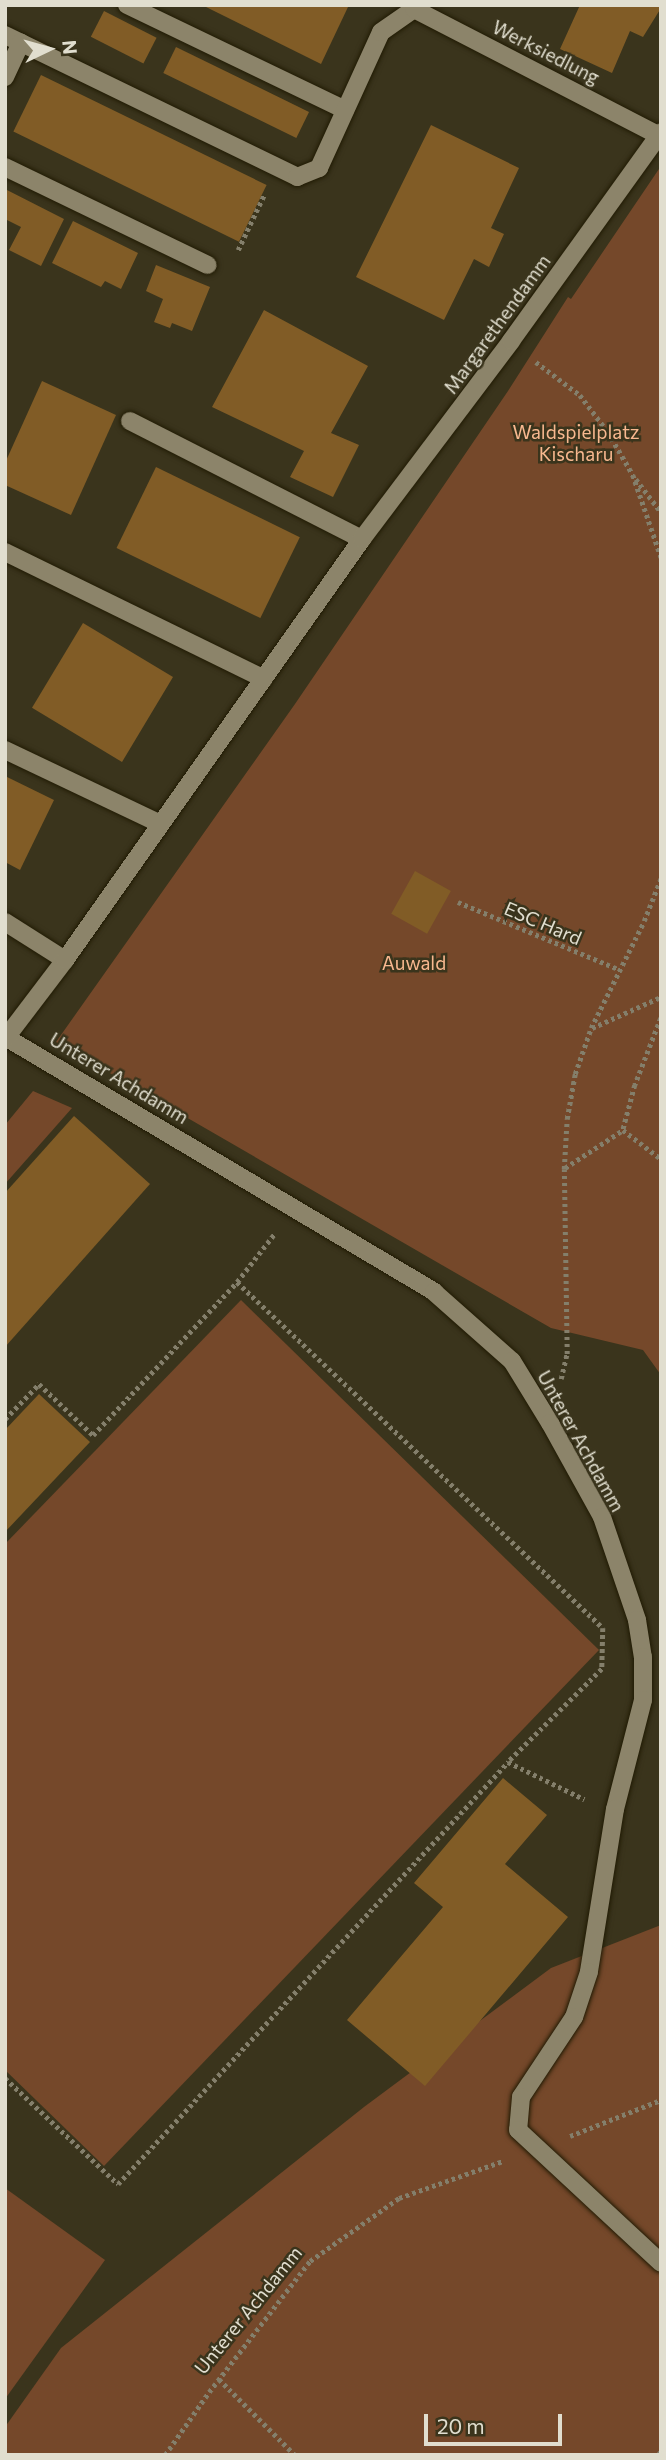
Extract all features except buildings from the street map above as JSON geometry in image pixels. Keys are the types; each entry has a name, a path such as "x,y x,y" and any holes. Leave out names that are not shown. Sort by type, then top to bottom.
{"street":[{"path":"127,5 345,110"},
{"name":"Werksiedlung","path":"5,77 13,38 297,177 319,168 381,32 414,9 659,133"},
{"name":"Margarethendamm","path":"6,1039 65,960 159,823 264,680 362,539 511,341 659,133"},
{"path":"5,167 208,265"},
{"path":"130,421 362,539"},
{"path":"5,552 264,680"},
{"path":"5,750 159,823"},
{"path":"5,922 65,960"},
{"name":"Unterer Achdamm","path":"6,1039 294,1206 434,1292 512,1361 602,1517 627,1586 643,1657 643,1700 615,1809 589,1972 574,2017 521,2097 518,2130 538,2148"},
{"path":"538,2148 661,2263"}],"path":[{"path":"208,265 233,260 276,168"},
{"path":"511,341 580,395 661,512"},
{"path":"633,475 661,557"},
{"path":"550,1423 568,1354 564,1169 567,1119 575,1074 591,1028 618,969 644,922 661,878"},
{"name":"ESC Hard","path":"457,902 618,969"},
{"path":"591,1028 661,997"},
{"path":"564,1169 623,1130 635,1085 661,1018"},
{"path":"623,1130 661,1159"},
{"path":"5,1419 38,1384 93,1435 237,1282 294,1206"},
{"path":"5,2078 118,2184 508,1762 602,1669 603,1628 237,1282"},
{"path":"508,1762 575,1796 615,1809"},
{"name":"Unterer Achdamm","path":"165,2455 218,2379 310,2261 321,2253 399,2198 661,2100"},
{"path":"218,2379 295,2455"},
{"path":"658,2455 661,2451"}],"green space":[{"name":"Auwald","path":"661,166 661,1375 643,1350 551,1328 56,1042 295,704 508,391 568,297 571,299"},
{"path":"33,1091 72,1108 5,1184 5,1125"},
{"path":"241,1300 599,1650 104,2166 5,2070 5,1544"},
{"path":"661,1925 661,2455 5,2455 5,2427 61,2348 364,2107 551,1968"},
{"path":"5,2188 105,2260 5,2399"}],"park label":[{"name":"Waldspielplatz Kischaru","path":"576,443"}]}
